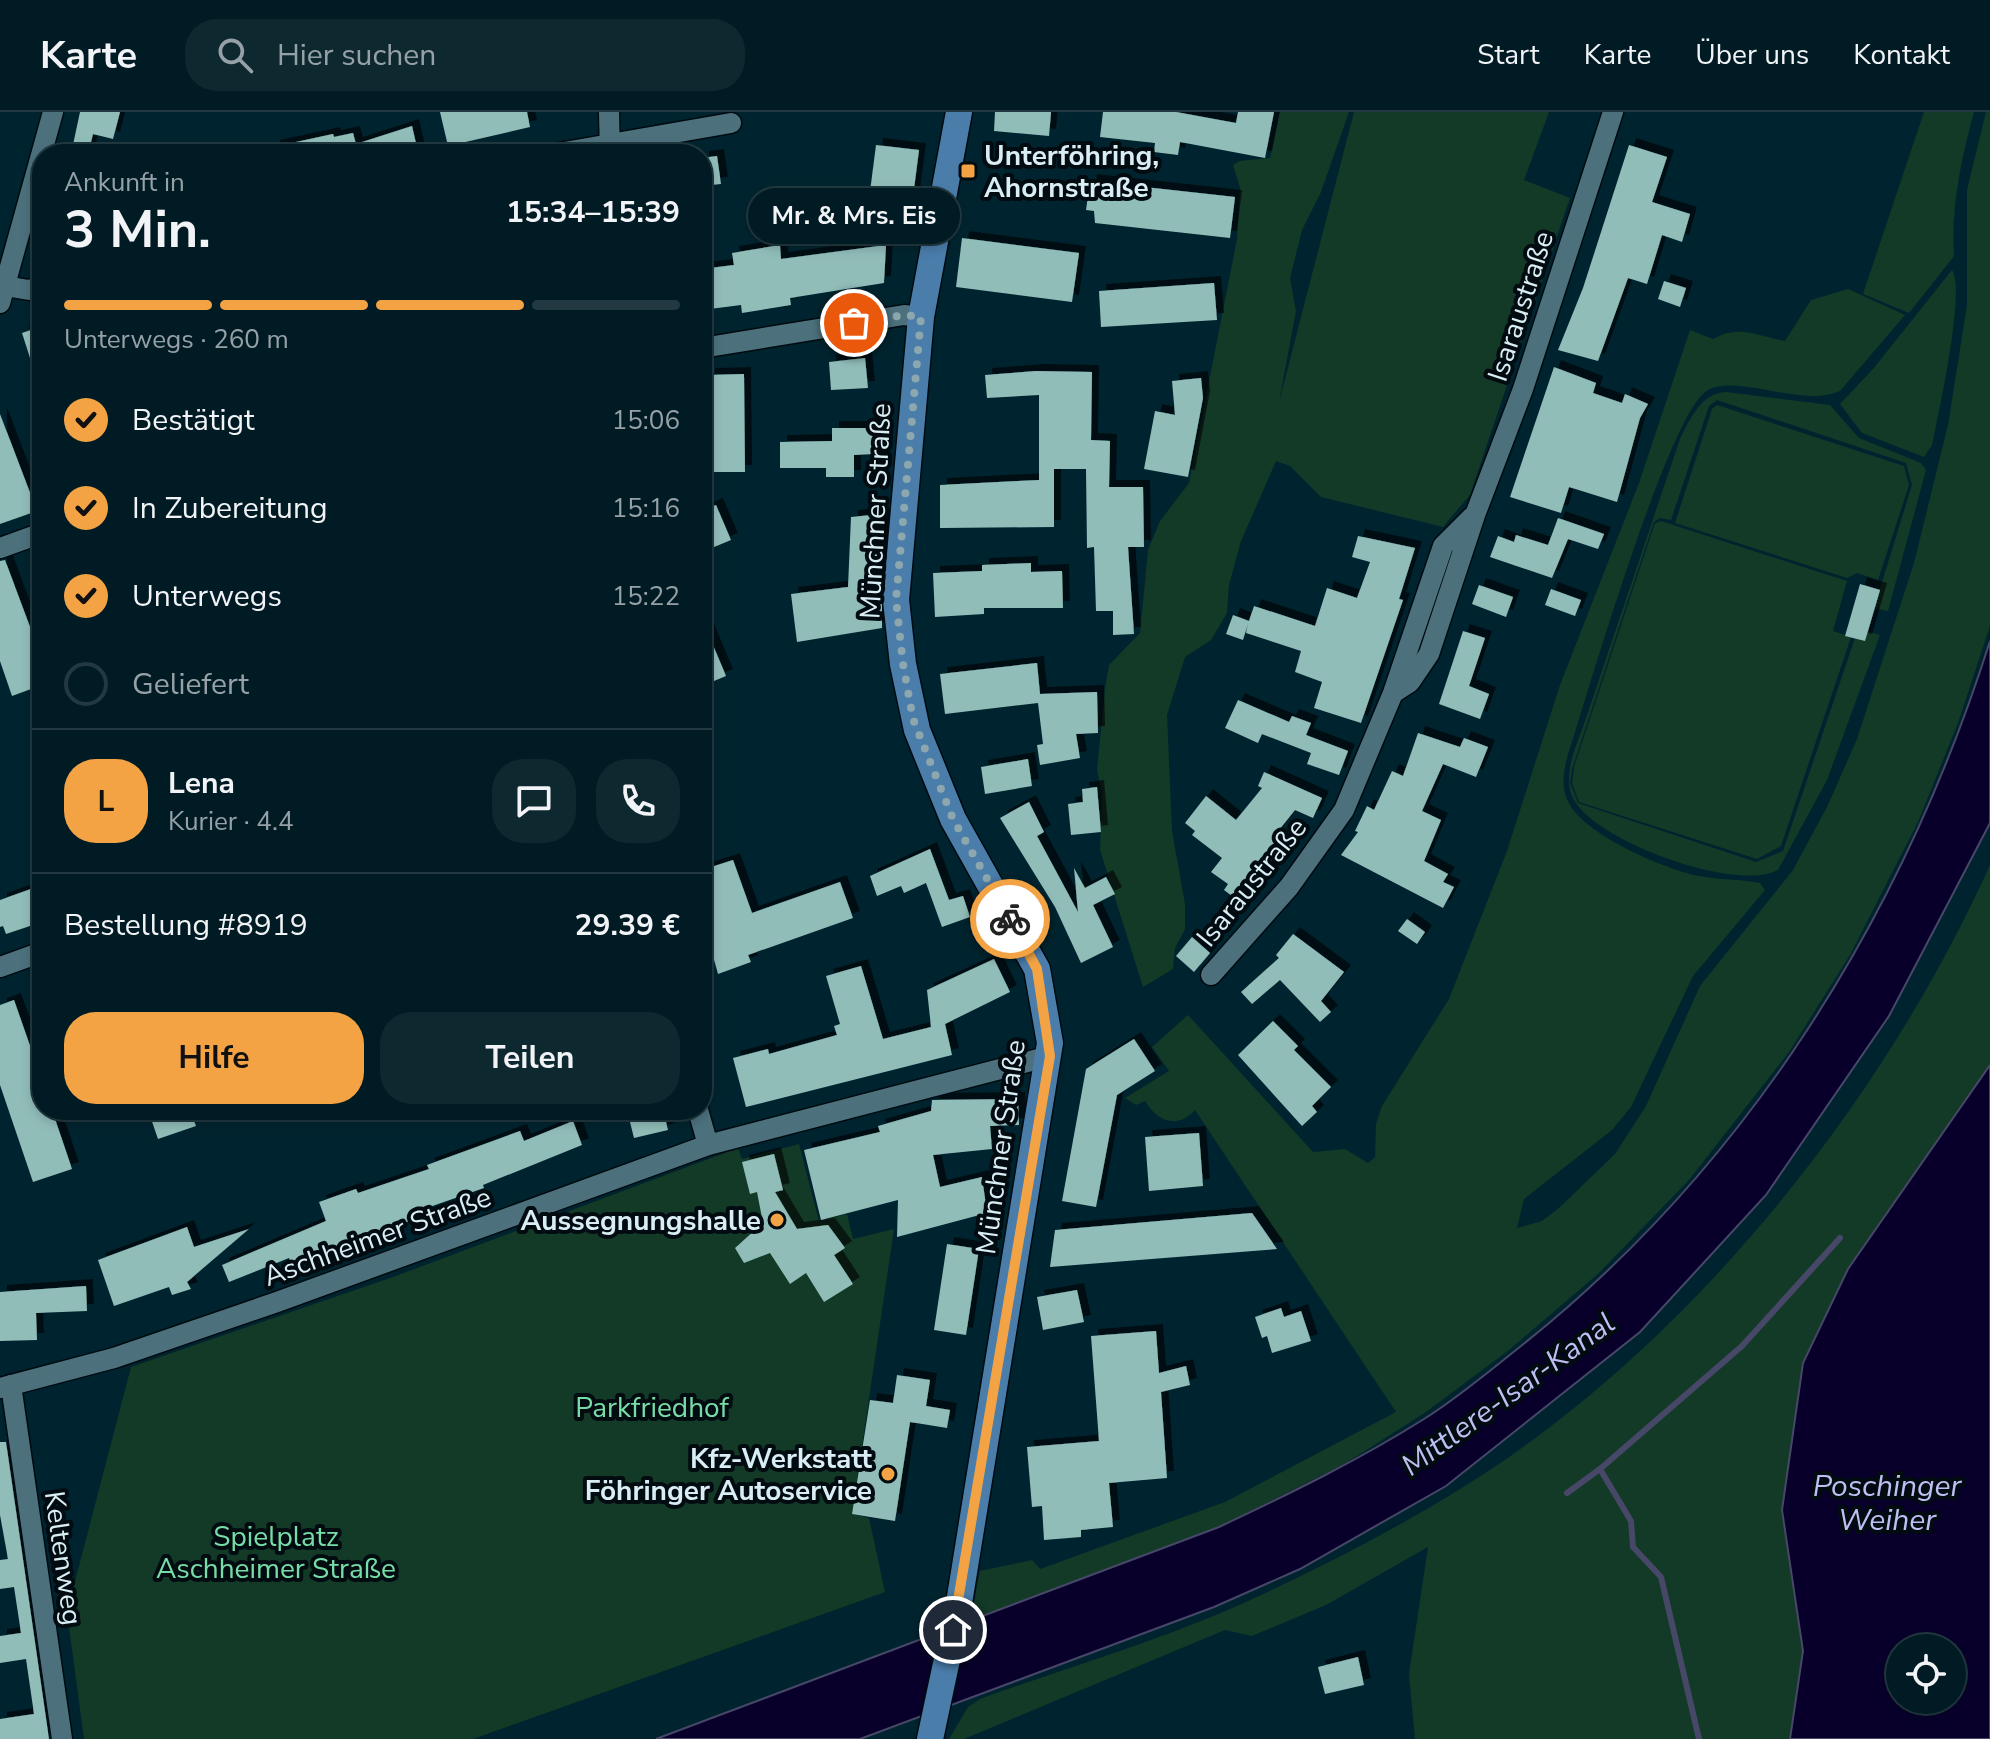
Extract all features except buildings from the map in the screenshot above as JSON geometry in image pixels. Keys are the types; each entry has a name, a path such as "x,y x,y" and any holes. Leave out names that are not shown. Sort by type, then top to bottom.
{"main road":[{"name":"Münchner Straße","path":"930,1739 959,1603 1050,1056 1037,969 953,819 913,719 896,600 921,317 959,112"}],"street":[{"path":"44,144 53,112"},
{"path":"609,112 609,144"},
{"name":"Isaraustraße","path":"1211,975 1289,887 1344,810 1393,693 1410,682 1429,654 1475,515 1523,389 1613,112"},
{"path":"632,144 731,123"},
{"path":"32,187 2,295 32,289"},
{"path":"712,346 904,315 921,317"},
{"path":"0,548 32,537"},
{"path":"0,967 32,956"},
{"name":"Aschheimer Straße","path":"5,1386 114,1358 247,1313 708,1145 1050,1056"},
{"path":"701,1120 708,1145"},
{"name":"Keltenweg","path":"5,1386 62,1739"}],"green space":[{"path":"1280,112 1349,112 1321,192 1302,230 1290,278 1296,311 1279,402 1354,112 1549,112 1524,180 1570,198 1470,495 1443,527 1321,497 1290,466 1276,461 1241,541 1229,585 1227,613 1211,640 1185,657 1167,715 1172,831 1185,904 1185,929 1175,948 1173,969 1143,987 1100,850 1102,791 1097,770 1105,689 1109,665 1140,633 1148,550 1160,521 1189,483 1237,239 1240,188 1233,165 1239,161 1270,158"},
{"path":"1924,112 1974,112 1958,183 1954,256 1909,313 1863,294"},
{"path":"1986,112 1990,112 1990,626 1958,723 1918,822 1850,955 1789,1052 1689,1180 1599,1273 1509,1350 1426,1412 1346,1463 1219,1527 970,1622 980,1571 1032,1560 1040,1569 1225,1502 1396,1412 1195,1110 1181,1120 1168,1120 1155,1114 1145,1101 1136,1105 1125,1098 1169,1071 1152,1047 1188,1015 1313,1152 1345,1149 1368,1163 1375,1157 1376,1124 1382,1106 1449,999 1507,851 1560,685 1639,483 1690,330 1713,339 1740,332 1785,341 1811,300 1848,289 1905,315 1840,391 1808,396 1721,386 1708,390 1692,409 1651,500 1567,758 1564,782 1570,805 1579,817 1609,839 1628,850 1684,872 1760,883 1765,890 1693,976 1631,1107 1612,1130 1524,1199 1517,1228 1542,1221 1615,1154 1646,1106 1700,986 1793,870 1828,805 1857,739 1914,563 1948,425 1967,305 1967,190"},
{"path":"1952,270 1956,301 1950,354 1932,445 1924,457 1862,433 1840,404 1873,369"},
{"path":"1717,393 1830,405 1859,438 1921,463 1926,470 1888,611 1874,608 1912,485 1906,463 1717,400 1709,406 1671,520 1660,518 1654,522 1572,769 1570,783 1578,803 1756,862 1783,851 1855,638 1867,631 1880,635 1827,780 1778,870 1758,875 1699,868 1634,845 1584,813 1572,796 1569,787 1570,767 1576,746 1680,439 1703,402"},
{"path":"1717,405 1904,466 1909,485 1878,580 1857,573 1847,578 1675,523 1712,409"},
{"path":"1661,521 1847,581 1833,631 1851,637 1781,846 1757,859 1579,802 1572,783 1574,767 1655,523"},
{"path":"1990,865 1990,1065 1848,1269 1782,1510 1803,1651 1790,1739 1415,1739 1409,1674 1428,1547 1326,1605 1252,1636 1225,1630 964,1739 949,1739 968,1707 980,1699 1157,1638 1227,1610 1308,1573 1378,1536 1447,1497 1532,1440 1614,1374 1692,1301 1764,1221 1831,1136 1891,1047 1945,957"},
{"path":"799,1144 819,1221 847,1214 853,1239 894,1229 852,1514 869,1518 885,1592 473,1739 84,1739 67,1612 131,1367 393,1277 738,1148 742,1159"}],"water":[{"name":"Mittlere-Isar-Kanal","path":"1990,641 1990,823 1889,1016 1766,1195 1640,1332 1446,1486 1300,1569 1214,1607 860,1739 656,1739 1219,1527 1323,1476 1399,1434 1448,1403 1516,1350 1599,1279 1675,1202 1744,1119 1806,1032 1862,939 1911,843 1954,744"},
{"name":"Poschinger Weiher","path":"1990,1065 1990,1739 1790,1739 1803,1651 1782,1510 1803,1363 1848,1269"}],"waterway":[{"path":"1567,1493 1600,1469 1742,1346 1840,1238"},
{"path":"1600,1469 1631,1521 1633,1547 1661,1577 1699,1739"}],"way so far":[{"path":"854,323 904,315 921,317 896,600 903,664 913,719 953,819 1010,919"}],"place":[{"name":"Unterföhring, Ahornstraße","path":"968,171"},
{"name":"Mr. & Mrs. Eis","path":"854,323"},
{"name":"Aussegnungshalle","path":"777,1220"},
{"name":"Kfz-Werkstatt Föhringer Autoservice","path":"888,1474"}],"route":[{"path":"953,1630 1050,1056 1037,969 1010,919"}],"park label":[{"name":"Parkfriedhof","path":"652,1407"},
{"name":"Spielplatz Aschheimer Straße","path":"276,1552"}]}
